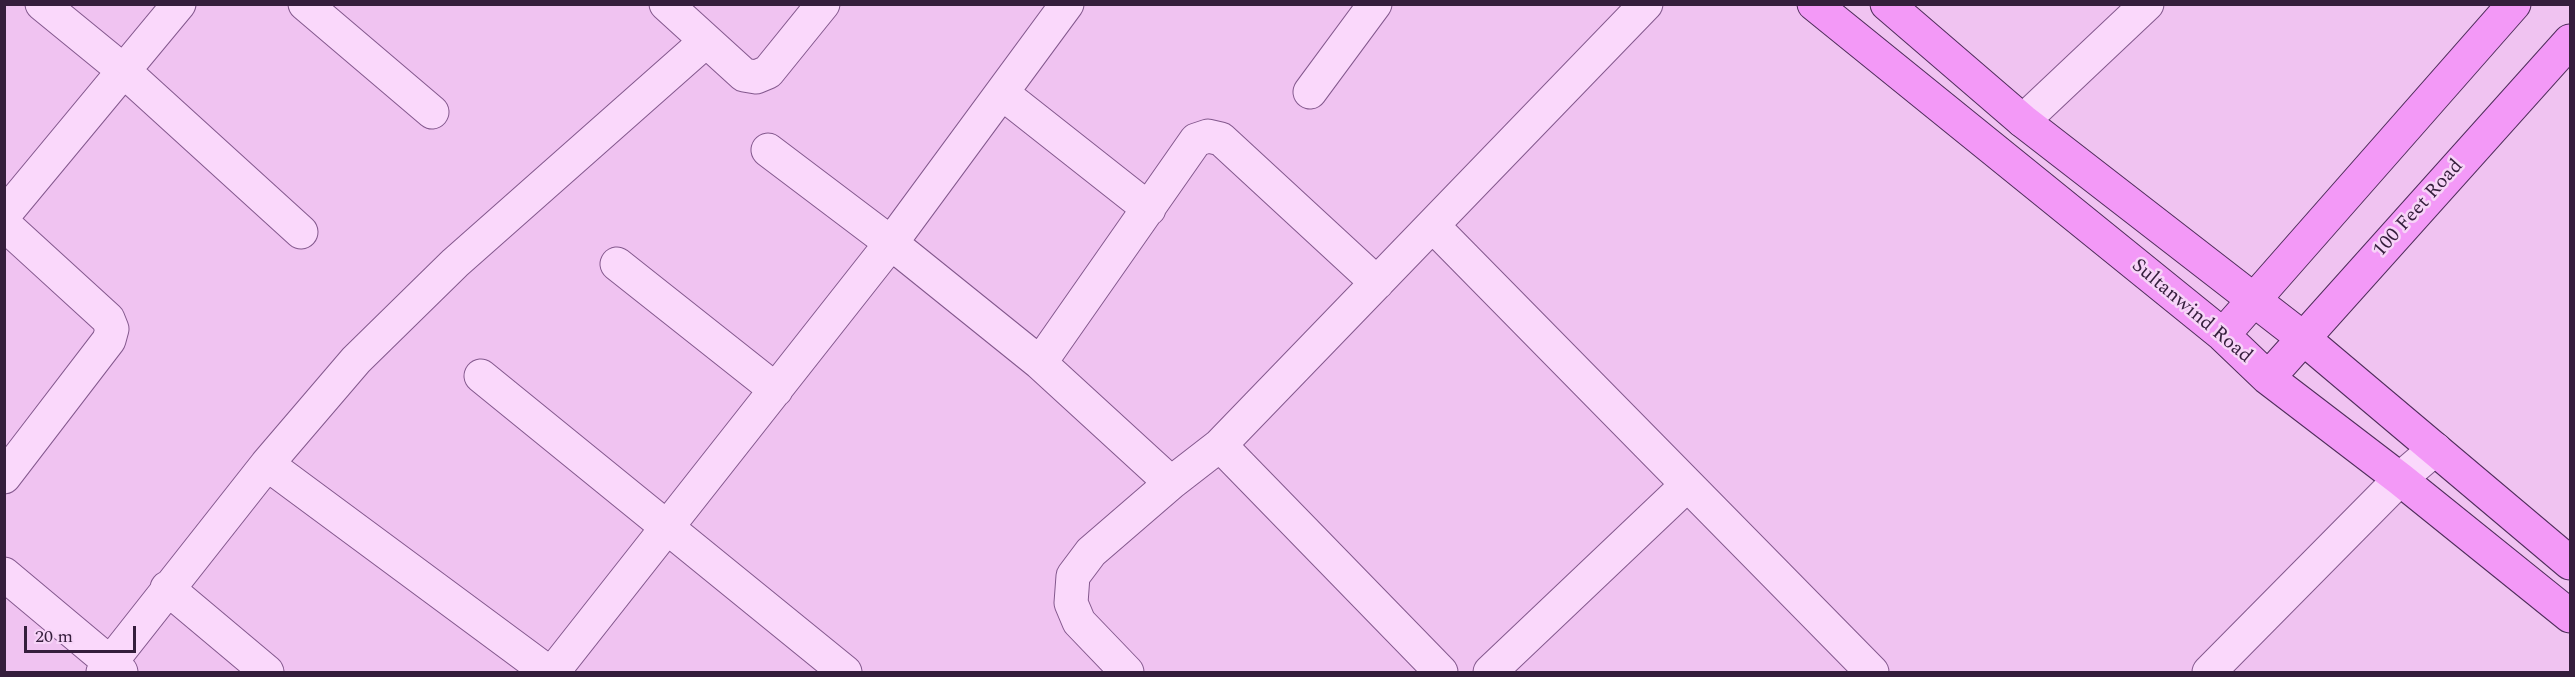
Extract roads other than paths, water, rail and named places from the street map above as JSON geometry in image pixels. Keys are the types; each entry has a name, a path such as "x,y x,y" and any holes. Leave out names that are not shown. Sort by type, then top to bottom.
{"main road":[{"name":"Sultanwind Road","path":"1814,4 2223,335 2268,378 2400,479 2571,616"},
{"path":"1887,4 2023,121 2303,338 2571,563"},
{"path":"2223,335 2514,4"},
{"name":"100 Feet Road","path":"2268,378 2571,41"}],"street":[{"path":"42,4 124,72 301,232"},
{"path":"4,215 179,4"},
{"path":"305,4 432,112"},
{"path":"666,4 744,75 756,77 768,72 823,4"},
{"path":"267,464 550,672 891,243 1067,4"},
{"path":"1310,92 1375,4"},
{"path":"1127,672 1079,622 1071,603 1073,576 1091,552 1171,483 1220,445 1646,4"},
{"path":"2023,121 2147,4"},
{"path":"4,574 112,669 167,588 267,464 356,360 455,263 706,41"},
{"path":"1002,93 1149,209"},
{"path":"1040,363 1196,140 1208,136 1221,139 1377,283"},
{"path":"768,150 891,243 1040,363 1171,483"},
{"path":"4,224 108,319 112,329 109,340 4,477"},
{"path":"1433,225 1687,484 1854,667"},
{"path":"617,264 776,390"},
{"path":"481,376 665,529 845,672"},
{"path":"1220,445 1441,672"},
{"path":"2209,672 2400,479 2435,449"},
{"path":"1490,672 1687,484"},
{"path":"167,588 267,672"}]}
